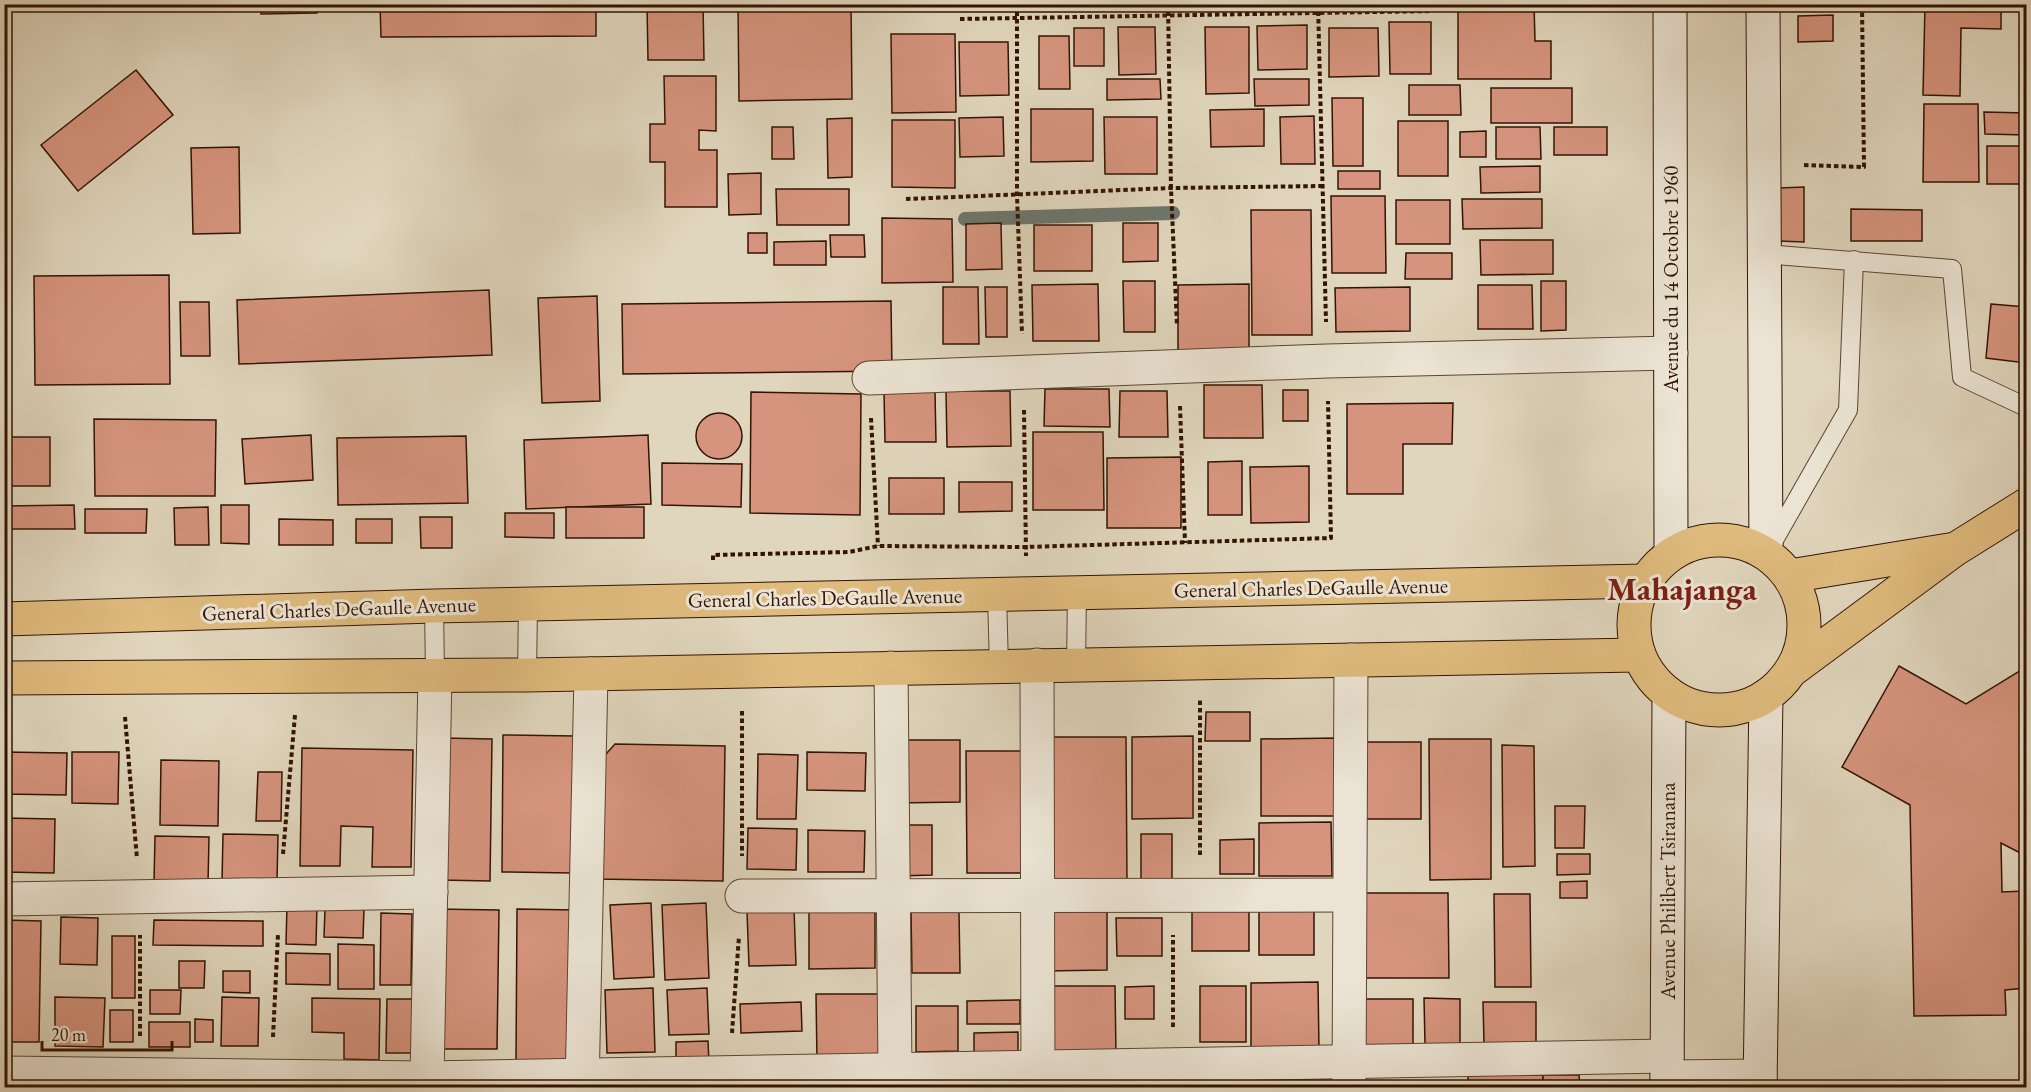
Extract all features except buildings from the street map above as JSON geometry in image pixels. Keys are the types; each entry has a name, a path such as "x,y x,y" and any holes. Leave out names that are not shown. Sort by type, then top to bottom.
{"main road":[{"path":"1792,670 1804,640 1803,606 1790,576 1766,553 1735,541 1702,541 1671,554 1645,581 1636,604 1634,630 1638,655 1651,677 1669,694 1700,708 1734,709 1766,696 1792,670 1954,550 2026,505"},
{"path":"1790,576 1954,550"},
{"name":"General Charles DeGaulle Avenue","path":"4,619 434,606 1645,581"},
{"path":"4,678 527,675 1638,655"}],"street":[{"name":"Avenue du 14 Octobre 1960","path":"1670,4 1671,554"},
{"path":"1763,4 1766,553"},
{"path":"869,378 1024,371 1179,368 1327,360 1671,352"},
{"path":"1349,1074 1351,660"},
{"path":"1037,665 1038,1077"},
{"path":"891,668 895,1069"},
{"path":"582,1081 591,674"},
{"path":"427,1078 435,675"},
{"name":"Avenue Philibert Tsiranana","path":"1667,1073 1669,694"},
{"path":"4,1073 272,1082 364,1078 582,1081 895,1069 1038,1077 1172,1064 1349,1074 1667,1073 1760,1082 1766,696"},
{"path":"4,899 431,892"},
{"path":"742,896 1349,895"}],"lane":[{"path":"1764,254 1952,269 1962,377 2026,406"},
{"path":"1766,553 1848,410 1854,260"},
{"path":"1076,665 1077,593"},
{"path":"997,594 999,667"},
{"path":"527,675 528,604"},
{"path":"434,606 435,675"}],"path":[{"path":"1017,4 1017,195 1024,371 1025,547"},
{"path":"1168,4 1171,188 1185,543"},
{"path":"713,555 849,552 878,546 1025,547 1331,538 1318,4"},
{"path":"1764,164 1864,166 1862,4"},
{"path":"960,19 1432,11"},
{"path":"906,199 1171,188 1324,186"},
{"path":"869,378 878,546"},
{"path":"1172,1064 1187,895 1200,663"}],"waterway":[{"path":"965,219 1173,213"}],"district":[{"name":"Mahajanga","path":"1682,588"}]}
